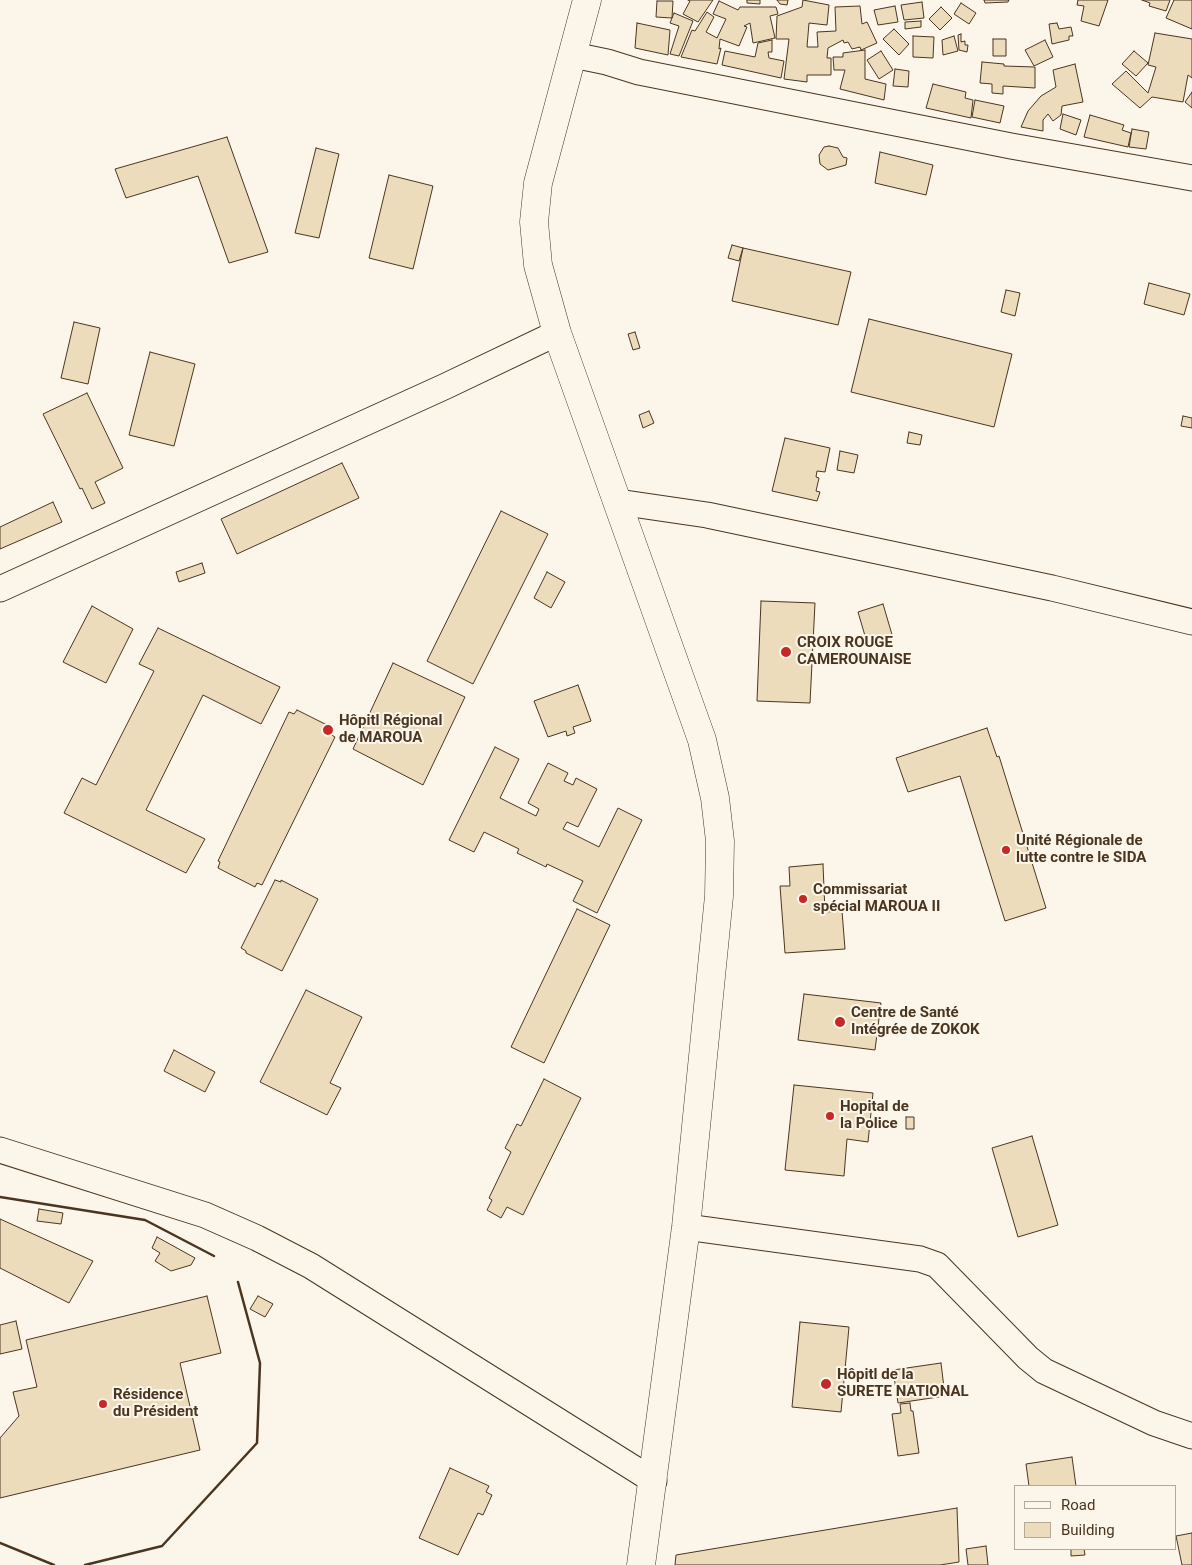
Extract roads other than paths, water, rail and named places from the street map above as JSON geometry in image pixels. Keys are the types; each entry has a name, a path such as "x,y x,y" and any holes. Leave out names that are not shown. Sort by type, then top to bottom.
{"main road":[{"path":"587,0 538,184 534,222 538,265 557,333 702,740 715,798 720,841 719,896 686,1228 654,1481 641,1565"}],"street":[{"path":"573,56 607,62 638,72 1011,146 1192,178"},
{"path":"0,589 446,386 557,333"},
{"path":"618,502 716,517 1052,588 1192,622"},
{"path":"0,1150 204,1215 256,1238 311,1266 654,1481"},
{"path":"686,1228 920,1259 937,1264 1028,1358 1044,1370 1154,1423 1192,1436"}],"place":[{"name":"CROIX ROUGE CAMEROUNAISE","path":"786,652"},
{"name":"Hôpitl Régional de MAROUA","path":"328,730"},
{"name":"Unité Régionale de lutte contre le SIDA","path":"1006,850"},
{"name":"Commissariat spécial MAROUA II","path":"803,899"},
{"name":"Centre de Santé Intégrée de ZOKOK","path":"840,1022"},
{"name":"Hopital de la Police","path":"830,1116"},
{"name":"Hôpitl de la SURETE NATIONAL","path":"826,1384"},
{"name":"Résidence du Président","path":"103,1404"}]}
